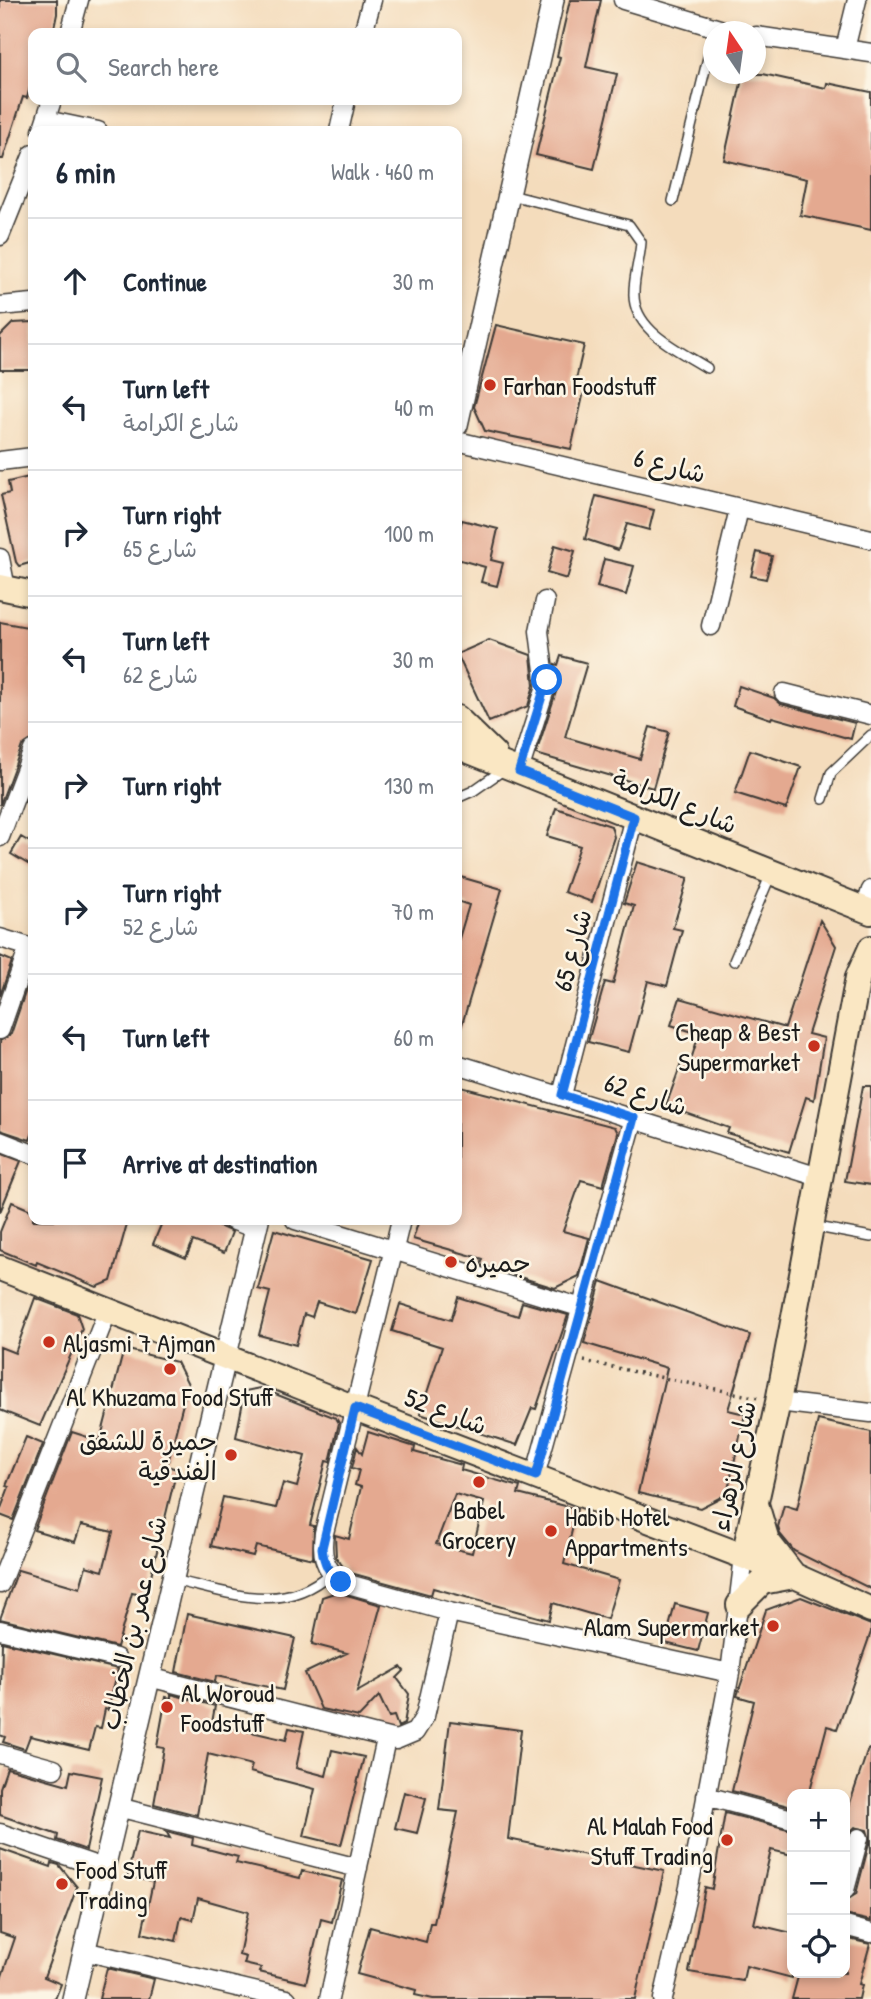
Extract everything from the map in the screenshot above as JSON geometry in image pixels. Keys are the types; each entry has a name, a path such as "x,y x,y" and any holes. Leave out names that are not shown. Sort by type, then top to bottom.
{"main road":[{"path":"3,588 28,593"},
{"path":"462,723 513,769"},
{"name":"شارع الكرامة","path":"462,748 772,872 869,904"},
{"name":"شارع الزهراء","path":"744,1556 778,1402 858,977 871,948"},
{"name":"شارع 52","path":"0,1268 355,1408 795,1576 871,1610"},
{"path":"739,1605 762,1582 795,1576 767,1541 756,1497"}],"street":[{"path":"71,28 79,0"},
{"path":"364,28 372,0"},
{"path":"462,374 511,195 553,0"},
{"path":"623,0 703,26"},
{"path":"845,49 858,0"},
{"path":"766,38 871,53"},
{"path":"44,126 50,105"},
{"path":"339,126 345,105"},
{"path":"0,236 28,166"},
{"path":"0,306 28,303"},
{"name":"شارع 6","path":"462,442 739,509 869,534"},
{"path":"0,461 28,458"},
{"path":"711,626 739,509"},
{"path":"0,558 3,588"},
{"path":"513,769 546,686 539,631 545,601"},
{"path":"784,693 871,715"},
{"path":"0,837 28,763"},
{"name":"شارع 65","path":"562,1095 634,817"},
{"path":"0,938 28,947"},
{"path":"0,1030 28,956"},
{"name":"شارع 62","path":"462,1065 819,1177"},
{"path":"536,1476 634,1118"},
{"path":"0,1141 28,1152"},
{"name":"شارع عمر بن الخطاب","path":"72,1999 257,1225"},
{"path":"311,1225 582,1308"},
{"path":"400,1225 323,1540 323,1561 330,1573 341,1582 449,1612 730,1672"},
{"path":"0,1584 108,1310"},
{"path":"778,1402 871,1413"},
{"name":"شارع الزهراء","path":"663,1999 689,1887 730,1672 744,1556"},
{"path":"149,1677 386,1739 406,1738 421,1725 449,1612"},
{"path":"0,1630 116,1658"},
{"path":"329,1999 386,1739"},
{"path":"0,1754 54,1769"},
{"path":"706,1796 787,1818"},
{"path":"118,1807 358,1868"},
{"path":"0,1833 103,1868"},
{"path":"850,1870 858,1838"},
{"path":"850,1927 871,1933"},
{"path":"84,1951 287,1999"}],"lane":[{"path":"673,201 704,84"},
{"path":"511,195 629,225 641,243 633,296 641,320 660,337 707,368"},
{"path":"823,799 831,773 871,734"},
{"path":"462,795 513,769"},
{"path":"734,961 772,872"},
{"path":"810,1225 871,1237"},
{"path":"172,1579 259,1599 275,1600 305,1592 330,1573"}],"path":[{"path":"568,1358 778,1402"}],"building":[{"path":"0,0 57,0 54,28 28,28 28,94 27,98 23,97 3,159 0,159"},
{"path":"570,0 601,0 586,67 617,74 594,169 536,155 560,57 557,56"},
{"path":"766,75 826,88 827,83 871,92 871,230 800,215 807,179 724,160 741,84 766,84"},
{"path":"28,322 28,370 0,370 0,336 13,323"},
{"path":"496,325 584,345 575,384 585,387 571,449 485,431 474,407"},
{"path":"28,477 28,563 19,566 1,495 10,493 8,482"},
{"path":"596,496 654,510 649,530 627,524 618,550 585,539"},
{"path":"462,520 498,529 491,560 503,563 497,586 481,582 485,567 462,560"},
{"path":"555,545 575,551 567,579 547,573"},
{"path":"757,552 772,556 766,579 751,576"},
{"path":"604,559 634,566 626,595 597,587"},
{"path":"0,622 28,627 28,742 22,746 0,805"},
{"path":"489,640 531,655 534,685 528,706 489,722 462,665 462,652"},
{"path":"561,656 587,663 565,737 640,759 650,727 669,732 653,788 536,754 557,689 555,664 558,665"},
{"path":"739,686 774,698 781,704 855,723 851,739 772,717 771,719 733,706"},
{"path":"750,750 801,767 786,809 735,793"},
{"path":"556,808 611,826 614,837 592,902 564,892 580,846 547,836"},
{"path":"21,837 28,841 28,864 11,854"},
{"path":"637,862 688,878 673,928 682,930 667,986 648,981 629,1052 588,1042 605,982 613,984 634,906 624,903"},
{"path":"462,877 502,889 462,1025 462,928 469,905 462,903"},
{"path":"820,920 836,946 808,1034 824,1038 814,1100 806,1097 789,1152 727,1133 729,1128 666,1106 682,1061 690,1063 699,1034 671,1025 680,998 785,1028"},
{"path":"0,956 12,961 0,996"},
{"path":"28,984 28,1139 0,1130 0,1041 11,1034"},
{"path":"863,1086 871,1086 871,1185 845,1181"},
{"path":"462,1087 615,1127 618,1133 603,1186 581,1180 563,1231 589,1238 579,1276 555,1288 481,1265 483,1259 413,1239 417,1225 462,1225"},
{"path":"0,1153 21,1161 0,1212"},
{"path":"12,1202 28,1209 28,1225 127,1225 111,1281 97,1287 0,1250 0,1232"},
{"path":"161,1225 217,1225 232,1232 224,1253 193,1241 186,1258 153,1244"},
{"path":"274,1230 373,1259 356,1314 317,1302 312,1317 304,1314 296,1345 259,1335 270,1292 258,1289"},
{"path":"601,1281 750,1335 728,1410 745,1414 727,1494 700,1508 638,1493 667,1368 584,1343"},
{"path":"458,1297 518,1316 522,1302 568,1315 536,1409 532,1408 517,1445 420,1414 442,1347 392,1331 400,1304 451,1320"},
{"path":"35,1298 77,1314 82,1329 40,1426 0,1410 0,1347 15,1353"},
{"path":"124,1349 177,1362 188,1384 167,1466 177,1469 146,1596 132,1593 117,1647 0,1619 18,1570 80,1588 86,1566 103,1571 113,1532 81,1525 75,1542 34,1530 72,1432 100,1441"},
{"path":"260,1388 336,1418 339,1423 330,1462 326,1461 310,1525 314,1526 313,1559 256,1546 253,1556 211,1546 223,1497 276,1508 283,1483 297,1487 305,1456 236,1437 245,1391"},
{"path":"818,1420 871,1432 871,1589 794,1551 780,1534 778,1527 784,1505 797,1509"},
{"path":"368,1432 415,1447 414,1452 462,1465 461,1470 520,1487 518,1494 577,1509 564,1564 619,1580 607,1619 553,1603 549,1620 433,1588 431,1595 347,1572 336,1557 335,1535 349,1539 361,1487 355,1485 359,1470 352,1468 357,1447 362,1454","holes":["455,1494 484,1502 472,1553 436,1544"]},
{"path":"26,1437 43,1444 13,1520 0,1515 0,1511 9,1487 6,1486"},
{"path":"337,1592 381,1605 357,1692 401,1667 404,1671 397,1678 409,1694 404,1724 398,1727 394,1716 389,1717 379,1696 359,1717 321,1709 305,1673 347,1653 312,1644 322,1597"},
{"path":"801,1597 871,1625 871,1632 837,1729 827,1726 810,1789 787,1789 787,1806 732,1791 754,1701 737,1696 766,1610"},
{"path":"675,1604 708,1613 698,1651 665,1643"},
{"path":"187,1614 295,1638 283,1690 216,1676 215,1682 176,1672"},
{"path":"2,1642 118,1669 108,1710 105,1709 101,1728 95,1727 89,1750 30,1736 25,1749 3,1742 5,1737 0,1735"},
{"path":"171,1694 215,1706 212,1723 286,1740 289,1728 304,1731 296,1768 326,1776 332,1750 364,1757 341,1845 304,1836 315,1789 250,1772 252,1765 208,1754 197,1815 154,1804 164,1748 157,1747 166,1697 171,1698"},
{"path":"450,1721 521,1730 508,1839 664,1871 635,1999 433,1999 415,1995 416,1990 357,1974 370,1927 426,1942 430,1923 434,1923 458,1812 439,1810"},
{"path":"868,1749 871,1750 871,1921 850,1916 850,1898 856,1894 870,1840 867,1830 855,1827 850,1832 850,1803"},
{"path":"7,1768 68,1785 71,1771 102,1777 86,1850 57,1840 58,1835 0,1815 0,1788"},
{"path":"404,1792 426,1798 417,1833 395,1828"},
{"path":"725,1813 787,1829 787,1854 771,1850 754,1924 787,1932 787,1977 746,1966 743,1981 689,1972 705,1887 712,1889"},
{"path":"138,1831 170,1838 166,1831 193,1838 192,1845 238,1857 236,1863 300,1878 302,1871 342,1880 332,1922 321,1919 306,1983 259,1972 261,1968 244,1964 246,1957 239,1955 248,1912 198,1898 193,1920 181,1917 176,1941 142,1933 153,1882 127,1876"},
{"path":"0,1849 51,1867 52,1863 59,1865 77,1887 44,1977 61,1984 55,1999 0,1999 0,1982 15,1938 0,1933"},
{"path":"850,1939 870,1944 859,1984 862,1985 859,1999 792,1999 798,1978 850,1978"},
{"path":"107,1968 154,1979 149,1999 99,1999"}],"place":[{"name":"Farhan Foodstuff","path":"490,385"},
{"name":"Cheap & Best Supermarket","path":"814,1046"},
{"name":"جميره","path":"451,1262"},
{"name":"Aljasmi 7 Ajman","path":"49,1342"},
{"name":"Al Khuzama Food Stuff","path":"170,1369"},
{"name":"جميرة للشقق الفندقية","path":"231,1455"},
{"name":"Babel Grocery","path":"479,1482"},
{"name":"Habib Hotel Appartments","path":"551,1531"},
{"name":"Alam Supermarket","path":"773,1626"},
{"name":"Al Woroud Foodstuff","path":"167,1707"},
{"name":"Al Malah Food Stuff Trading","path":"727,1840"},
{"name":"Food Stuff Trading","path":"62,1884"}],"route":[{"path":"341,1582 330,1573 323,1561 322,1548 355,1408 536,1476 634,1118 562,1095 634,817 519,771 547,680"}]}
